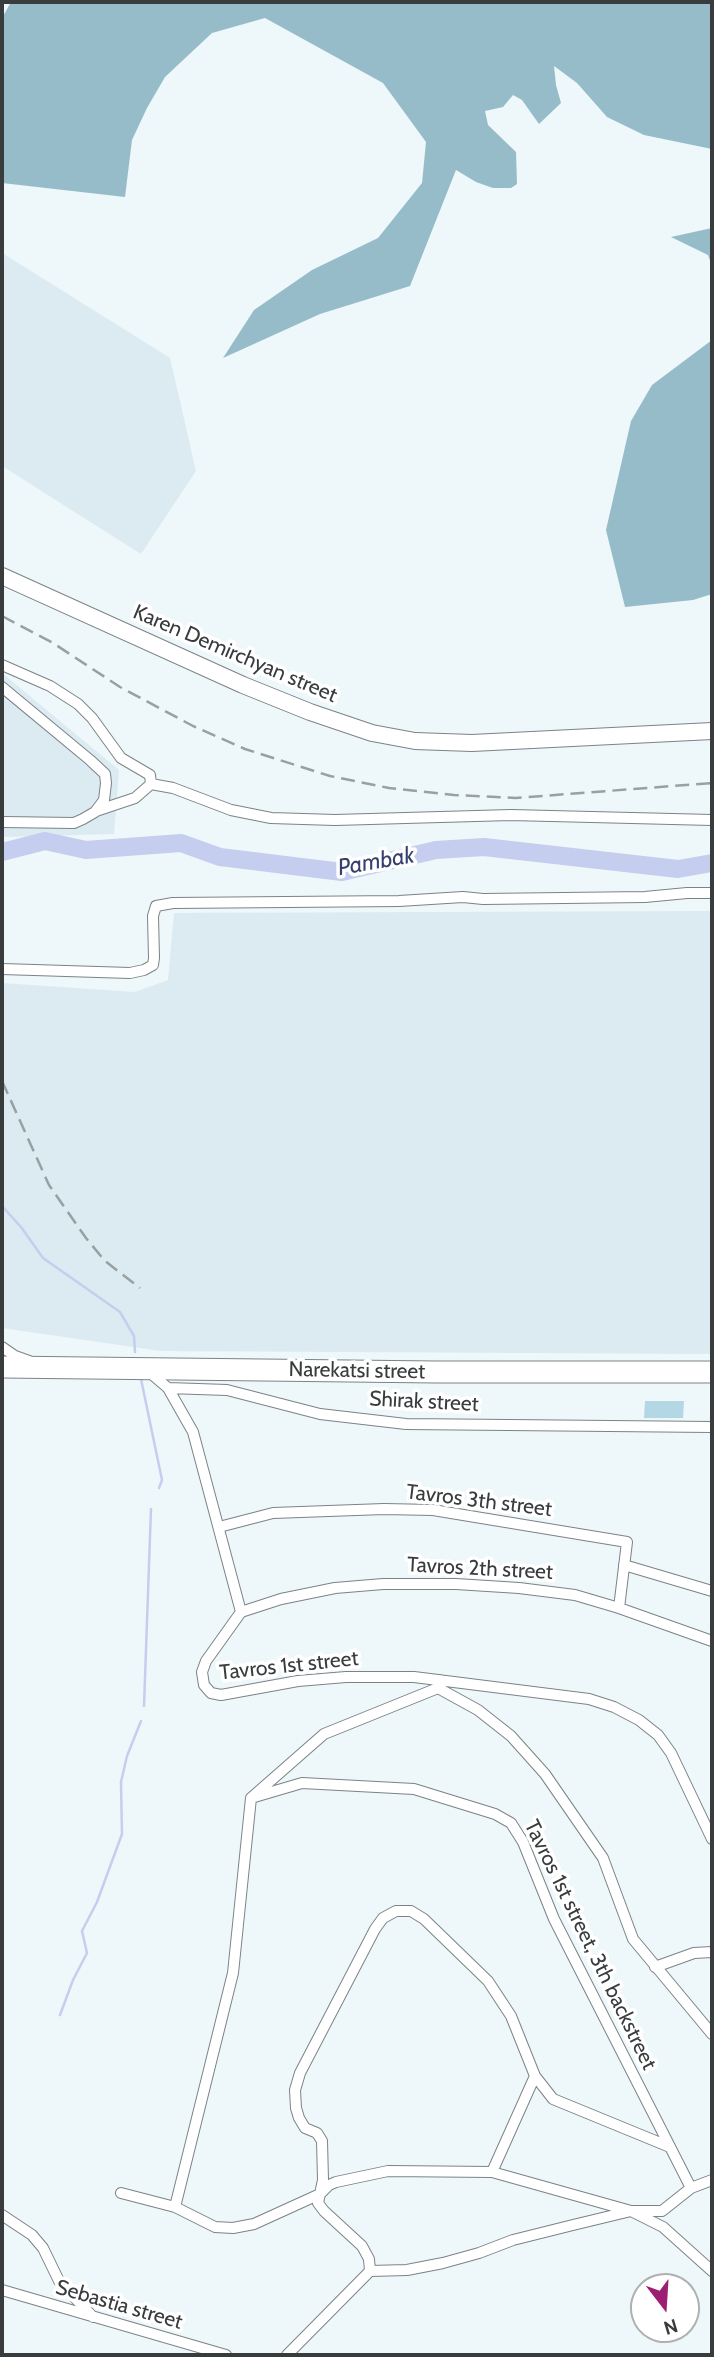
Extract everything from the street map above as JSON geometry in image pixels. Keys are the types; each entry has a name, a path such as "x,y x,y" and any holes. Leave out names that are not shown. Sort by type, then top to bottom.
{"highway":[{"name":"Narekatsi street","path":"2,1367 712,1372"}],"main road":[{"name":"Karen Demirchyan street","path":"2,576 243,685 372,733 415,741 472,743 712,731"}],"street":[{"path":"2,665 50,686 78,704 93,718 121,758 149,775 150,784"},
{"path":"2,687 105,774 104,800 95,812"},
{"path":"2,822 74,822 135,798 150,784"},
{"path":"150,784 173,788 231,810 271,818 335,820 524,815 712,820"},
{"path":"2,969 144,970 152,965 154,958 153,916 156,906 173,903 399,901 464,897 645,897 712,893"},
{"path":"2,1347 15,1356 48,1367"},
{"path":"144,1368 168,1388 193,1432 241,1612"},
{"name":"Shirak street","path":"168,1388 227,1390 320,1414 407,1424 712,1427"},
{"name":"Tavros 3th street","path":"219,1527 273,1513 433,1510 627,1542 619,1608"},
{"path":"624,1565 712,1591"},
{"name":"Tavros 2th street","path":"241,1612 281,1599 335,1588 383,1584 456,1584 575,1595 712,1641"},
{"name":"Tavros 1st street","path":"241,1612 206,1661 202,1672 204,1685 211,1692 221,1695 298,1681 346,1677 414,1677 439,1684 589,1699 614,1707 639,1720 658,1735 671,1753 712,1839"},
{"path":"175,2207 233,1973 251,1798 324,1734 439,1684 511,1736 545,1774 603,1858 633,1939 712,2034"},
{"name":"Tavros 1st street, 3th backstreet","path":"251,1798 302,1783 414,1789 495,1814 511,1824 523,1842 554,1919 691,2188"},
{"path":"370,2271 366,2252 318,2203 323,2180 324,2150 317,2133 305,2128 299,2118 295,2090 300,2073 375,1929 383,1918 396,1910 411,1911 424,1919 488,1981 511,2016 535,2076 553,2099 670,2147"},
{"path":"655,1967 694,1953 712,1952"},
{"path":"492,2172 535,2076"},
{"path":"121,2193 175,2207 215,2227 233,2228 254,2224 320,2194 328,2185 336,2182 388,2171 492,2172 632,2211 663,2227 712,2270"},
{"path":"287,2355 370,2271 407,2270 443,2263 513,2240 632,2211 662,2211 691,2188 712,2180"},
{"path":"2,2216 32,2235 43,2248 60,2281 95,2318"},
{"name":"Sebastia street","path":"2,2290 226,2355"}],"shaded area":[{"path":"11,2 712,2 712,149 644,135 607,117 577,83 554,66 561,103 539,124 522,100 513,95 503,107 485,111 488,125 516,152 517,184 511,188 493,188 456,170 410,286 320,314 223,358 254,310 312,270 378,238 422,183 426,142 383,83 265,18 212,33 165,77 132,140 125,197 2,183 2,18"},
{"path":"712,228 712,266 708,255 671,237"},
{"path":"2,253 170,358 196,471 141,554 2,466"},
{"path":"712,340 712,594 693,600 625,607 606,530 631,421 652,385"},
{"path":"2,673 119,770 114,834 2,837"},
{"path":"712,911 712,1354 161,1351 2,1328 2,983 135,992 168,980 174,913"},
{"path":"645,1401 684,1401 683,1418 644,1418"}],"waterway":[{"name":"Pambak","path":"2,852 45,841 86,850 181,843 220,857 342,872 436,850 484,847 678,869 712,863"},
{"path":"2,1206 43,1258 120,1312 134,1336 135,1352"},
{"path":"141,1379 162,1480 159,1488"},
{"path":"144,1706 151,1509"},
{"path":"60,2015 87,1953 82,1931 97,1902 122,1834 121,1782 127,1756 141,1721"}],"railway":[{"path":"2,616 53,643 120,687 193,726 245,749 330,776 389,788 516,798 712,783"},
{"path":"2,1081 49,1185 105,1261 140,1288"}]}
